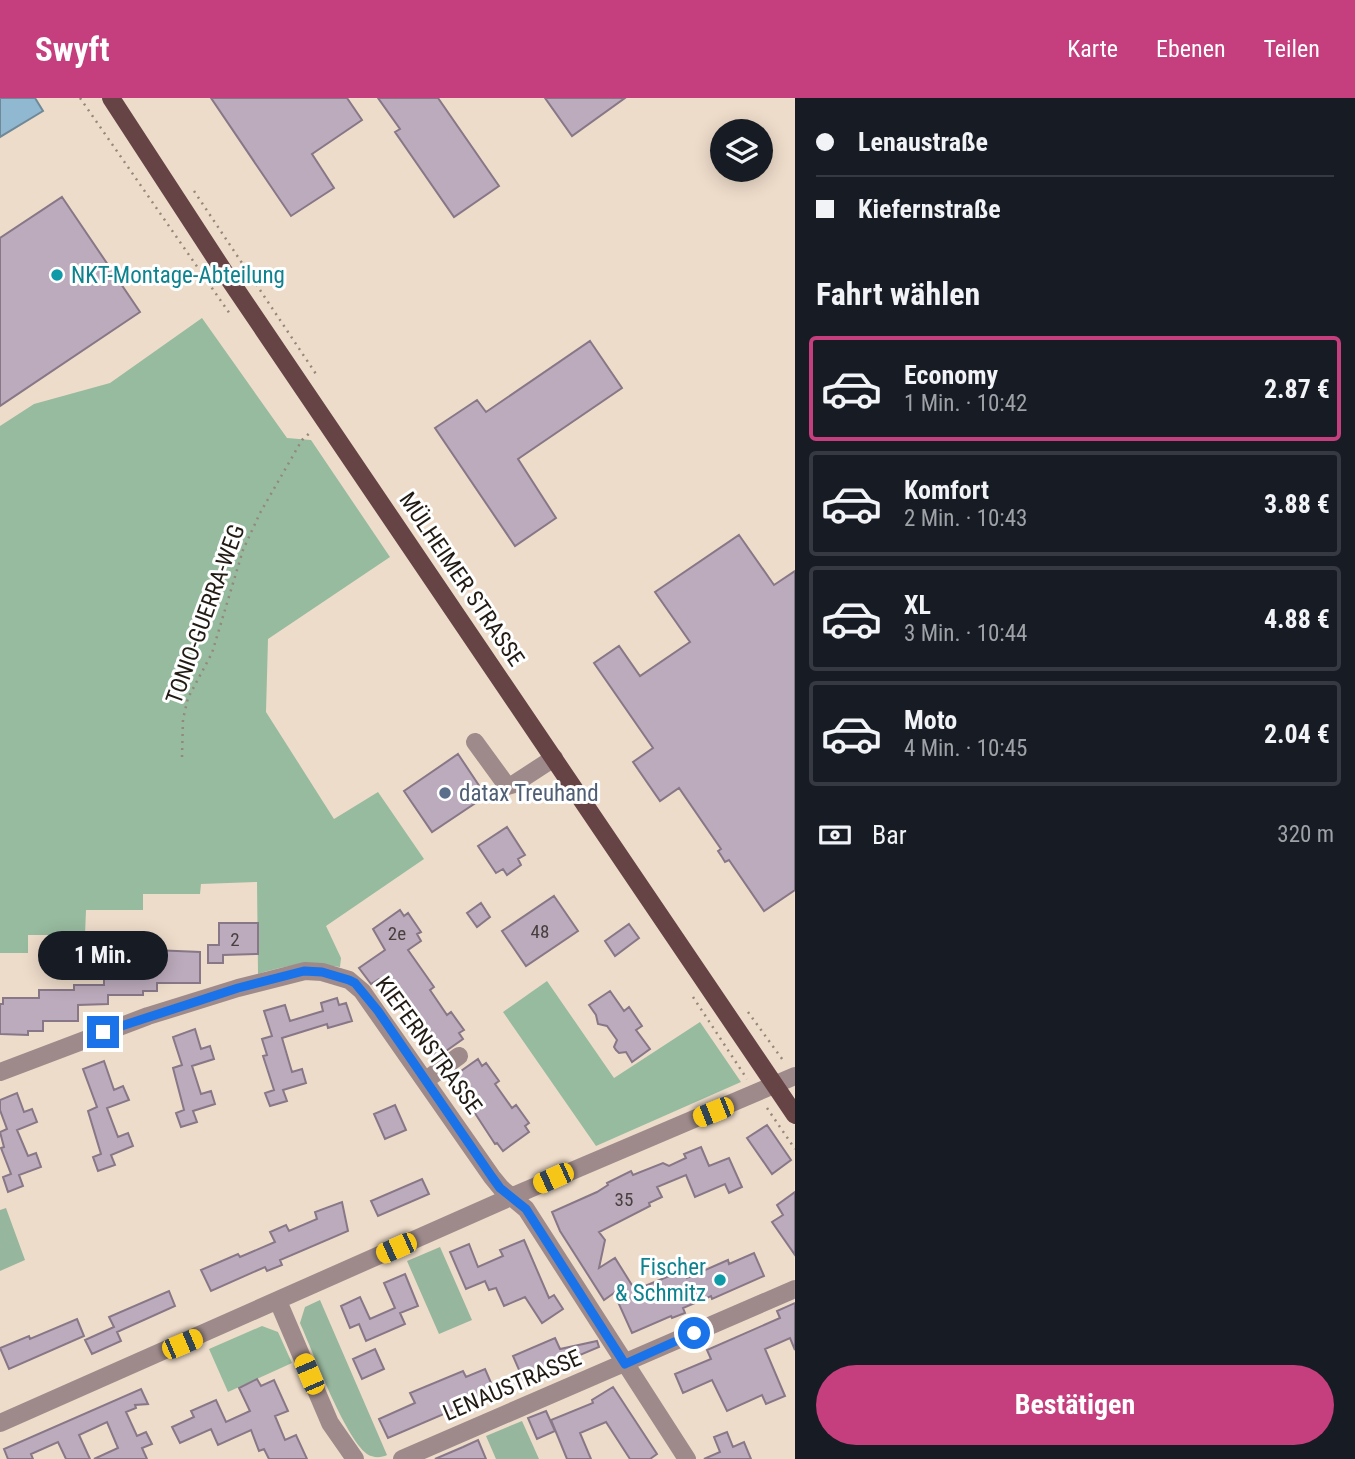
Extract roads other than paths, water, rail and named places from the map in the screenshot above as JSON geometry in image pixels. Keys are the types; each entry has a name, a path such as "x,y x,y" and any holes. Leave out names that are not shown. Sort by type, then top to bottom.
{"main road":[{"name":"MÜLHEIMER STRASSE","path":"111,98 325,421 795,1115"}],"street":[{"path":"475,742 507,786 554,758"},
{"name":"KIEFERNSTRASSE","path":"0,1072 148,1016 304,971 322,972 355,983 378,1011 500,1188 526,1209 687,1459"},
{"path":"426,1080 459,1056"},
{"path":"0,1423 513,1196 795,1076"},
{"name":"LENAUSTRASSE","path":"402,1459 795,1289"},
{"path":"278,1301 330,1423 355,1459"}],"water":[{"path":"0,98 35,98 43,111 0,137"}],"place":[{"name":"NKT-Montage-Abteilung","path":"57,275"},
{"name":"datax Treuhand","path":"445,793"},
{"name":"Fischer & Schmitz","path":"720,1280"}]}
